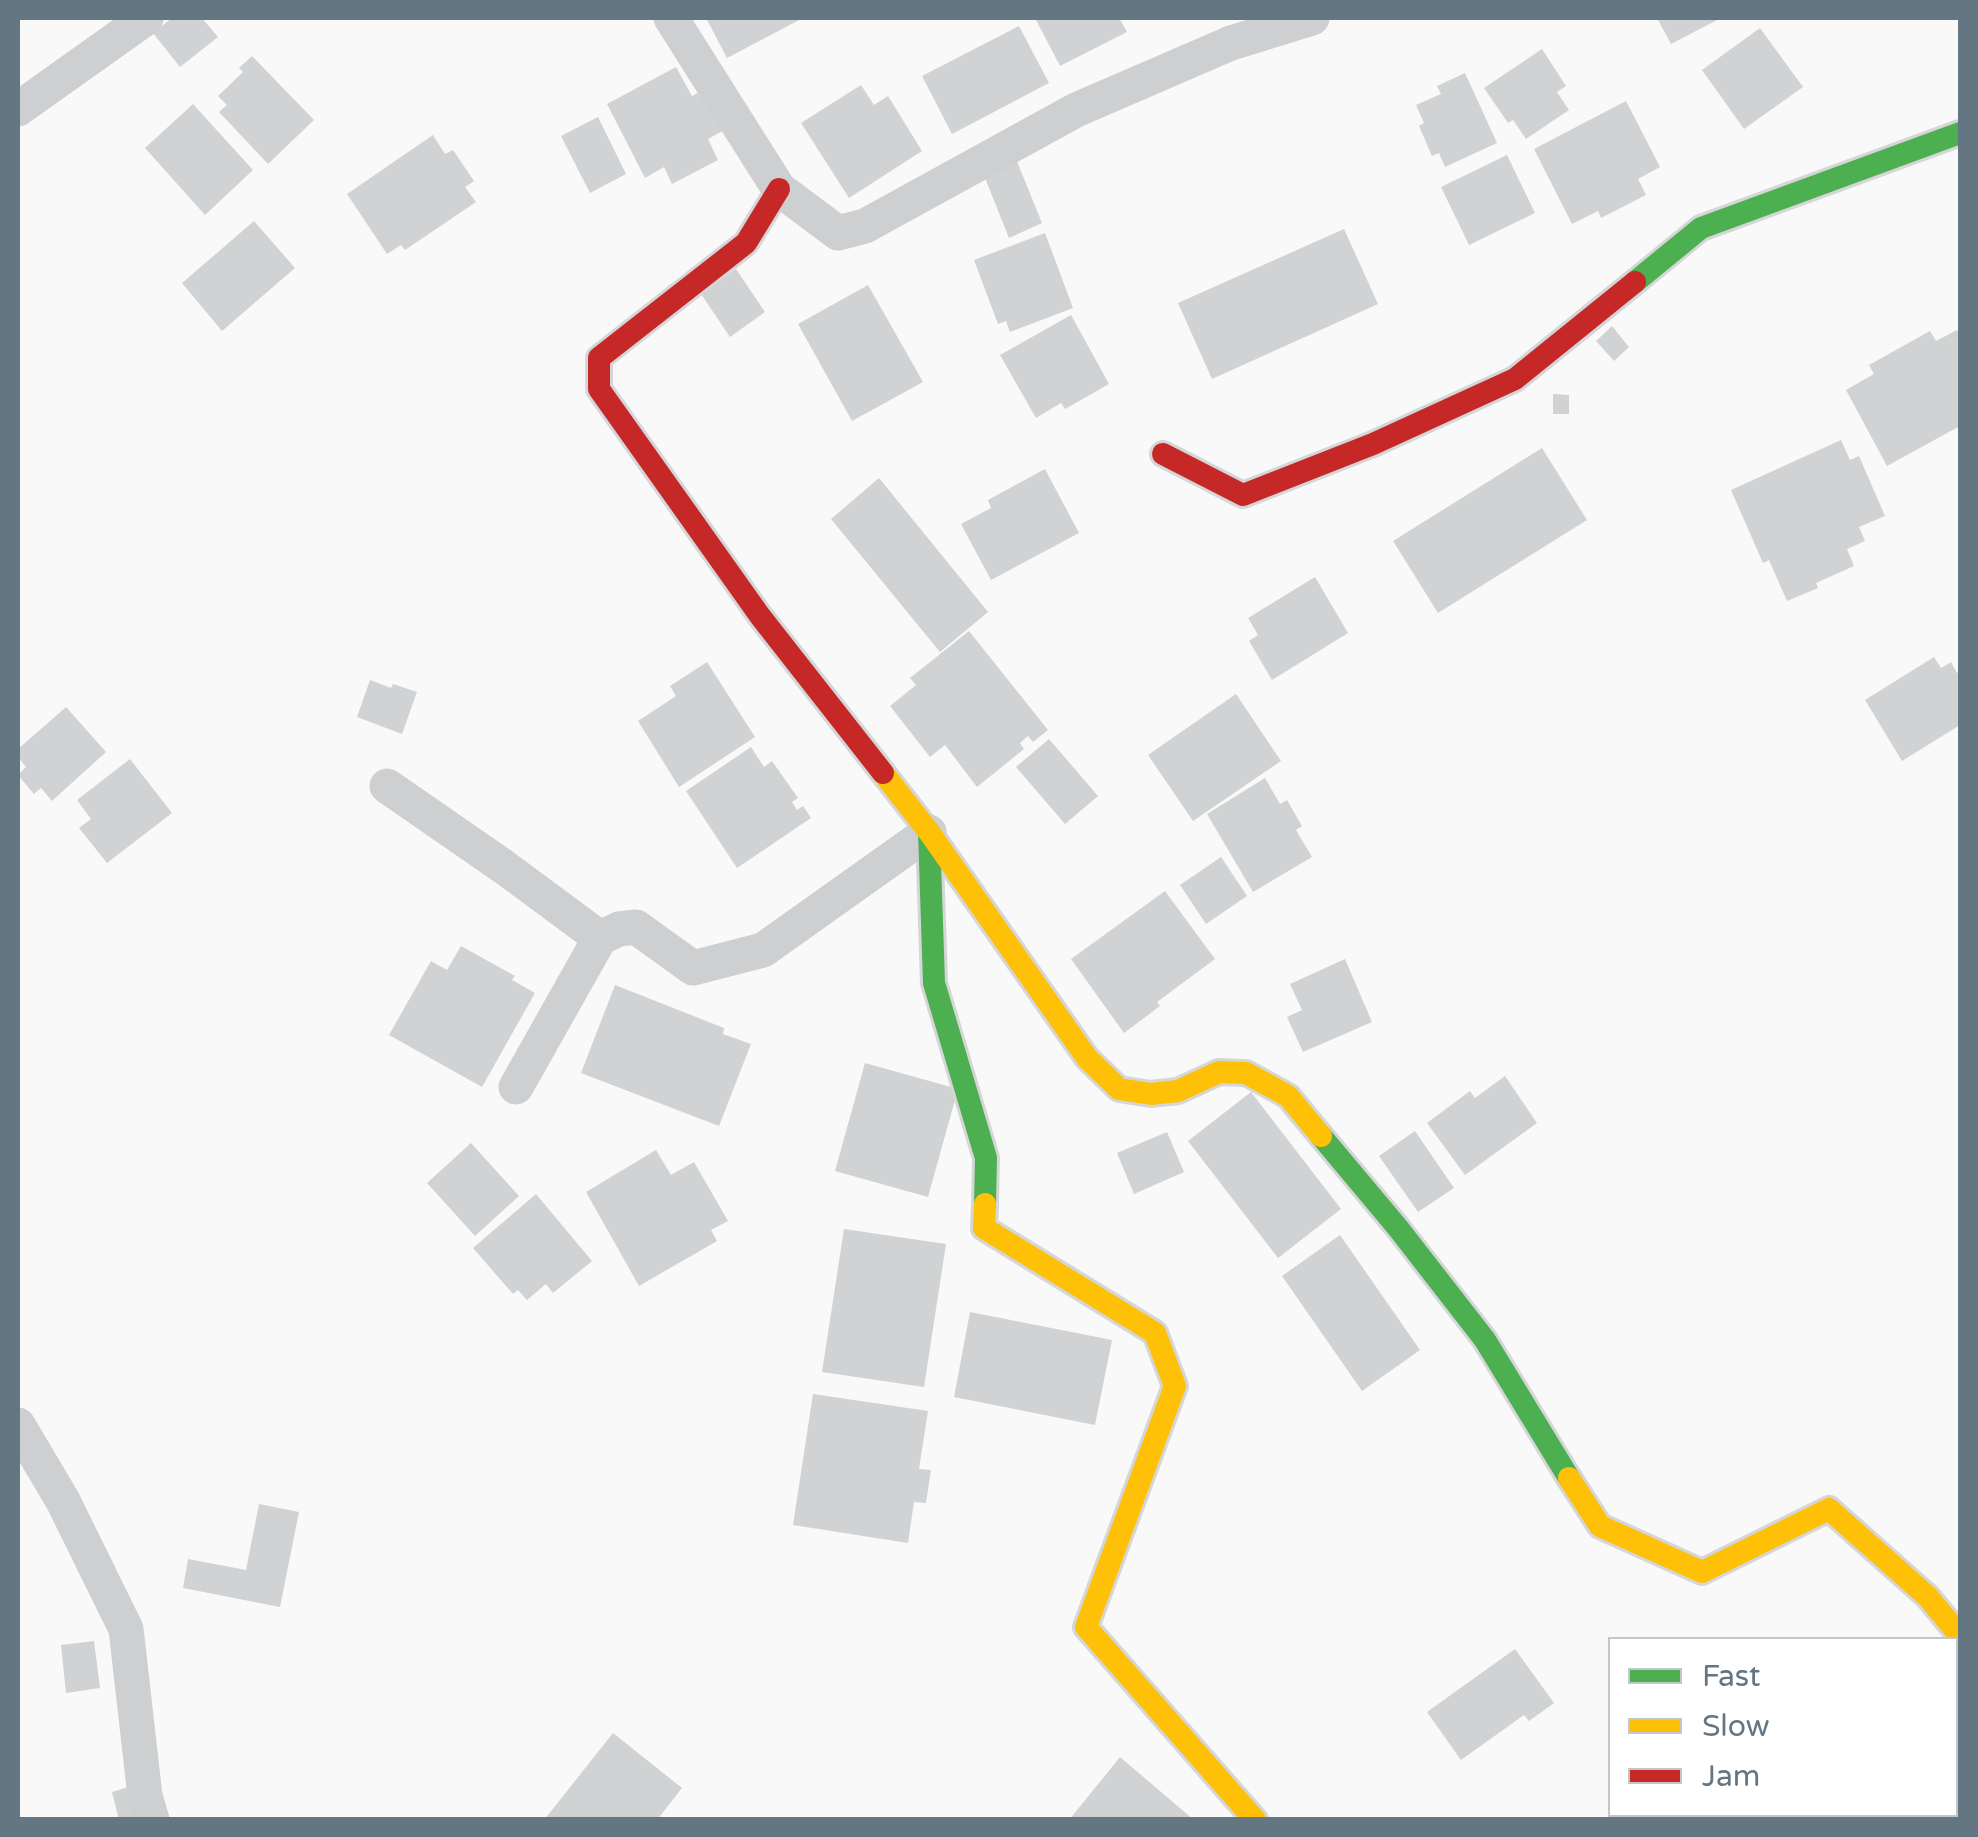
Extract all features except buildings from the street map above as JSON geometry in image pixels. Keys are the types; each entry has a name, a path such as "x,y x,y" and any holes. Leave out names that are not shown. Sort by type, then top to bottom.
{"street":[{"path":"18,109 146,18"},
{"path":"671,18 779,188 838,233 865,226 1076,110 1232,43 1312,18"},
{"path":"1163,454 1243,495 1373,444 1515,379 1701,228 1960,133"},
{"path":"779,188 746,244 599,358 599,389 760,616 929,832 1086,1058 1120,1089 1151,1094 1178,1091 1219,1072 1246,1073 1288,1096 1485,1340 1600,1526 1702,1572 1830,1509 1928,1597 1960,1636"},
{"path":"386,786 600,938"},
{"path":"516,1087 600,938 618,928 636,927 693,968 762,950 929,832"},
{"path":"929,832 934,983 986,1158 984,1228 1156,1333 1175,1386 1086,1626 1254,1820"},
{"path":"18,1425 63,1501 126,1629 145,1796 152,1820"}],"traffic: fast":[{"path":"1635,282 1701,228 1960,133"},
{"path":"929,832 934,983 986,1158 985,1204"},
{"path":"1321,1136 1485,1340 1569,1478"}],"traffic: slow":[{"path":"883,773 929,832 1087,1058 1119,1089 1151,1094 1178,1091 1219,1072 1246,1073 1288,1096 1321,1136"},
{"path":"985,1204 984,1228 1155,1333 1175,1386 1086,1627 1255,1820"},
{"path":"1569,1478 1600,1526 1702,1572 1829,1509 1928,1597 1960,1636"}],"traffic: jam":[{"path":"779,189 746,243 599,358 599,389 760,616 883,773"},
{"path":"1163,454 1243,495 1373,444 1515,379 1635,282"}]}
